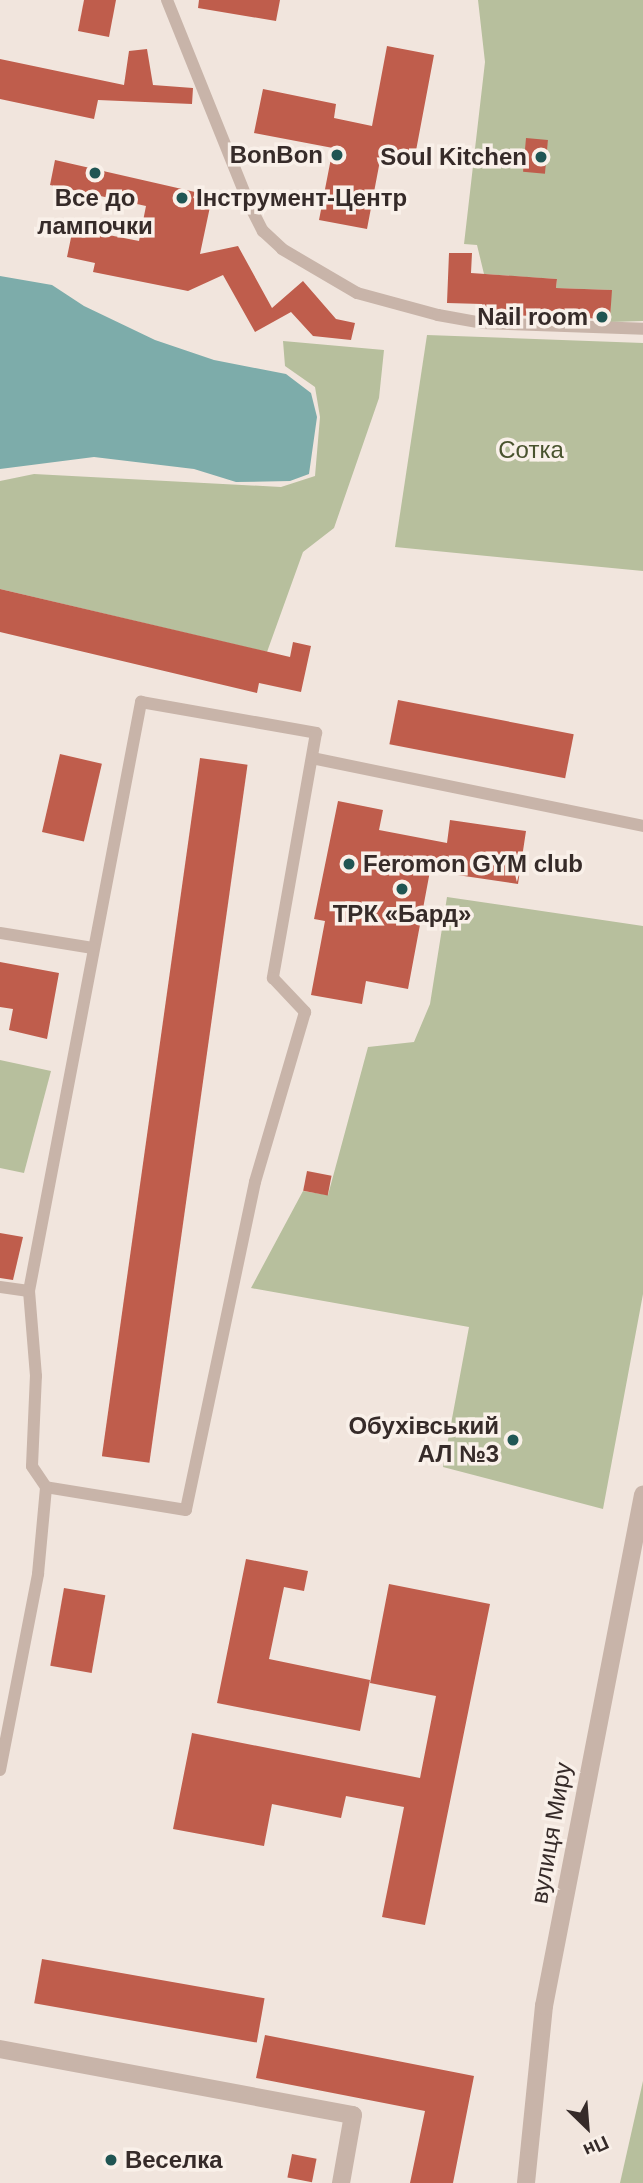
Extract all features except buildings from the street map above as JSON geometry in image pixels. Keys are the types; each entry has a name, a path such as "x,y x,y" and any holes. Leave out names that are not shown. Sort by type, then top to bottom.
{"street":[{"name":"вулиця Миру","path":"526,2183 544,2006 643,1495"},
{"path":"0,2049 353,2115 341,2183"}],"lane":[{"path":"167,0 262,231 282,249 357,293 483,323 643,328"},
{"path":"0,1770 38,1574 46,1487 32,1466 36,1376 29,1292 141,702 316,733 273,978 305,1012 255,1182 186,1510 46,1487"},
{"path":"312,758 643,826"},
{"path":"0,933 93,948"},
{"path":"0,1287 29,1292"}],"green space":[{"path":"478,0 643,0 643,321 610,322 611,290 556,288 557,279 484,274 477,245 464,244 485,62"},
{"name":"Сотка","path":"427,335 643,343 643,571 395,547"},
{"path":"283,341 384,350 379,398 334,528 303,552 267,652 0,589 0,481 34,474 281,487 315,476 320,417 315,387 285,366"},
{"path":"447,897 643,926 643,1294 603,1509 443,1467 469,1327 251,1288 303,1191 328,1195 368,1047 414,1042 430,1004"},
{"path":"0,1060 51,1071 24,1173 0,1168"},
{"path":"643,2081 643,2183 620,2183"}],"water":[{"path":"0,276 52,285 84,306 155,340 214,360 286,374 311,393 317,417 309,474 290,481 236,482 194,469 94,457 0,469"}],"place":[{"name":"BonBon","path":"337,155"},
{"name":"Soul Kitchen","path":"541,157"},
{"name":"Все до лампочки","path":"95,173"},
{"name":"Інструмент-Центр","path":"182,198"},
{"name":"Nail room","path":"602,317"},
{"name":"Feromon GYM club","path":"349,864"},
{"name":"ТРК «Бард»","path":"402,889"},
{"name":"Обухівський АЛ №3","path":"513,1440"},
{"name":"Веселка","path":"111,2160"}]}
